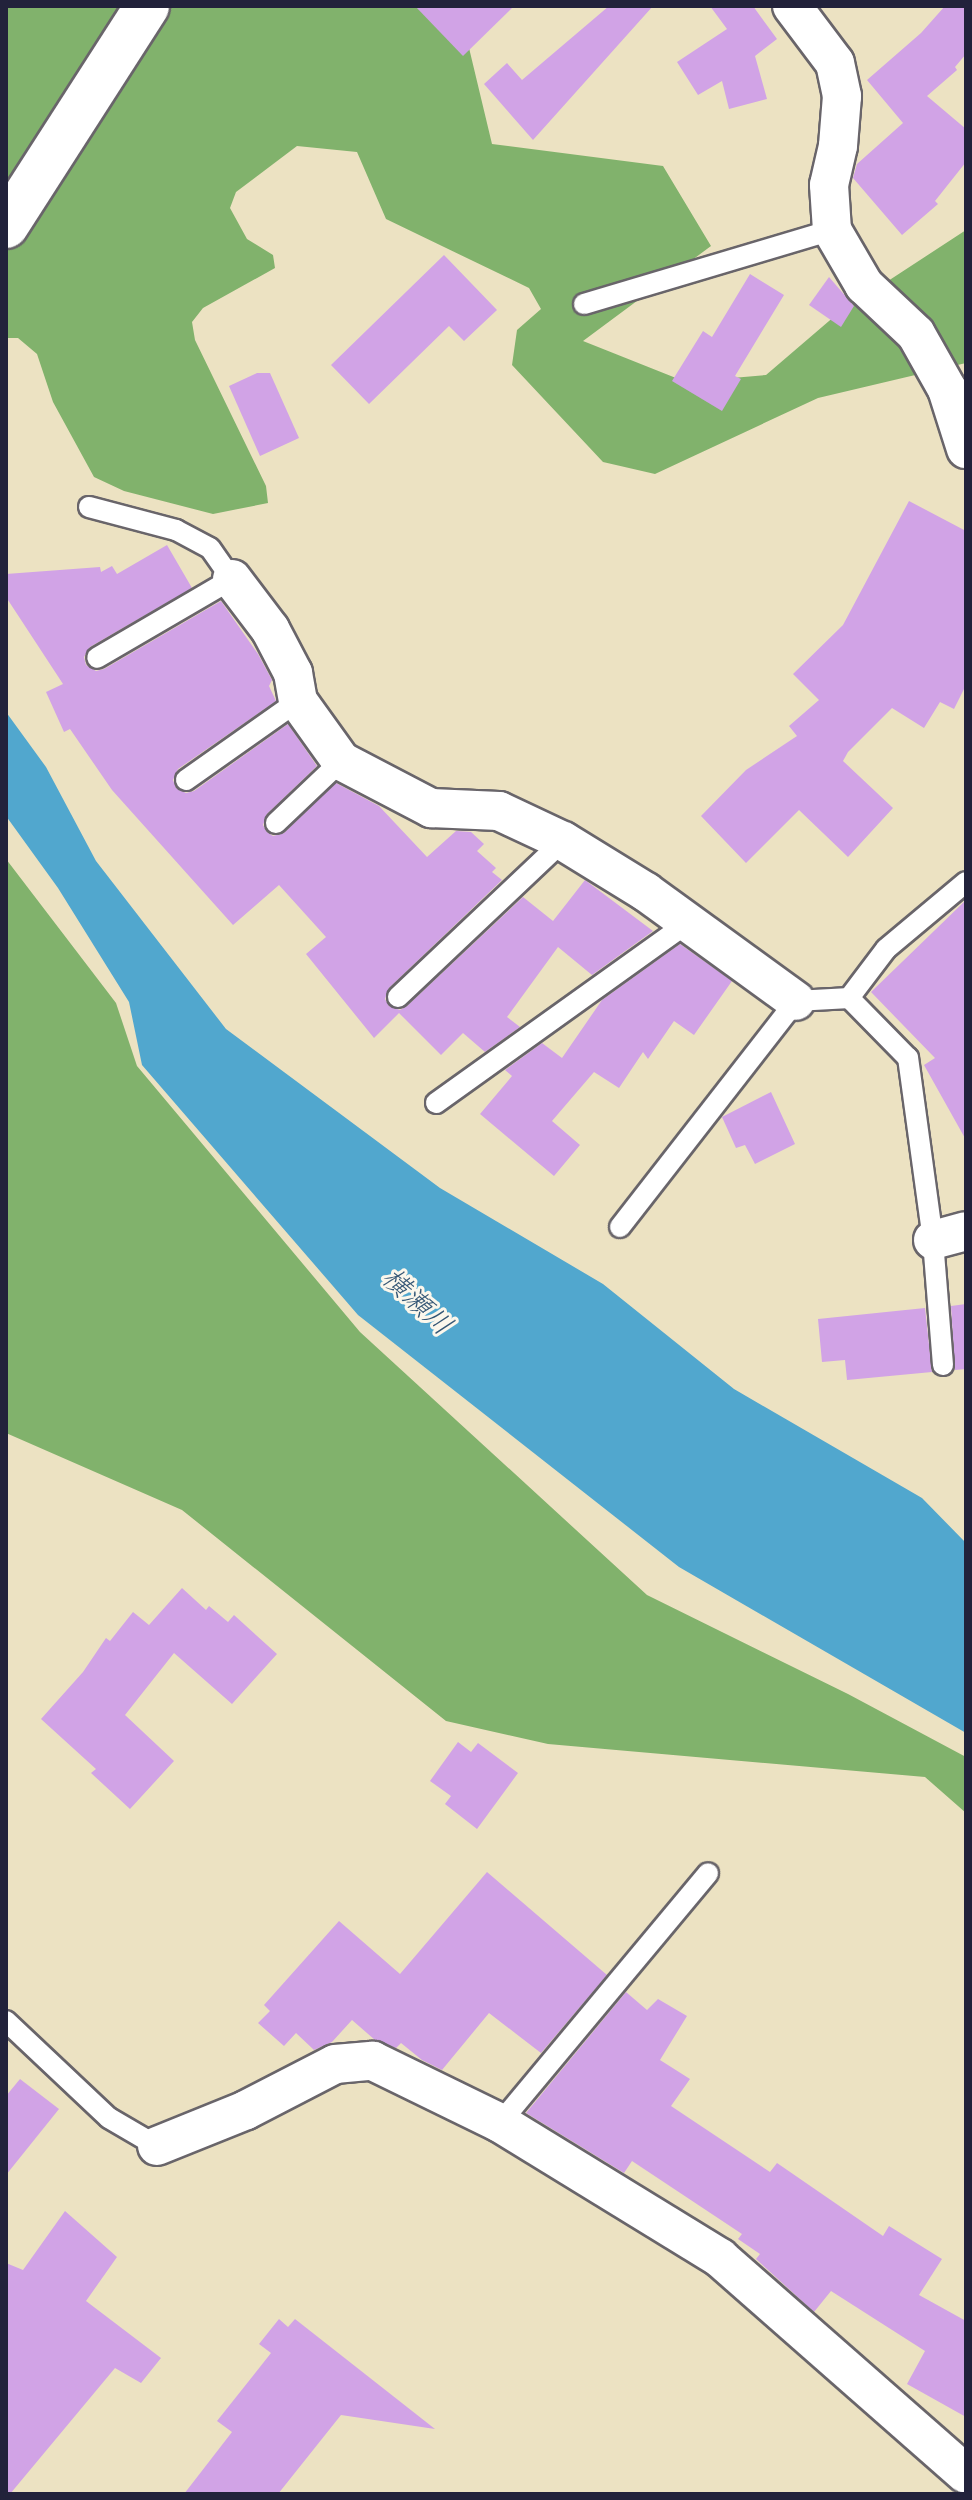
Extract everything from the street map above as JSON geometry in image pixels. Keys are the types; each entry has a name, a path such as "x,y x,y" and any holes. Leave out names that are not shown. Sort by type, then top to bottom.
{"street":[{"path":"6,226 147,6"},
{"path":"792,6 835,63 842,96 838,146 829,185 832,230 864,285 916,334 947,389 966,449"},
{"path":"232,579 270,629 293,673 298,701 341,761 431,808 499,811 563,841 646,892 796,1001"},
{"path":"157,2146 246,2110 335,2064 373,2061 500,2123 720,2258 966,2474"}],"lane":[{"path":"584,304 832,230"},
{"path":"89,507 176,530 210,548 232,579 97,658"},
{"path":"186,780 298,701"},
{"path":"276,823 341,761"},
{"path":"398,997 563,841"},
{"path":"849,998 886,949 966,882"},
{"path":"436,1103 687,923"},
{"path":"620,1227 796,1001 849,998 908,1058 950,1236 943,1365"},
{"path":"500,2123 708,1873"},
{"path":"6,2021 109,2118 157,2146"}],"green space":[{"path":"6,6 459,6 492,144 663,166 711,246 583,341 686,382 766,375 836,315 966,230 966,363 818,398 655,474 603,462 512,365 517,330 541,309 529,288 386,219 357,152 297,146 236,192 230,208 247,239 273,255 275,268 203,308 192,322 195,340 266,486 268,503 213,514 124,491 94,477 53,402 37,354 18,338 6,338"},
{"path":"6,859 116,1003 137,1066 360,1332 647,1595 848,1694 966,1757 966,1813 925,1777 548,1744 446,1721 182,1510 6,1433"}],"water":[{"name":"横瀬川","path":"6,712 46,767 96,861 226,1029 440,1188 603,1284 734,1389 922,1498 966,1543 966,1733 679,1567 358,1315 142,1065 129,1002 58,888 6,816"}],"building":[{"path":"415,6 514,6 463,56"},
{"path":"609,6 653,6 533,140 484,84 507,63 522,80"},
{"path":"710,6 753,6 777,39 755,56 767,99 729,109 722,81 698,95 677,62 727,29"},
{"path":"945,6 966,6 966,54 955,67 957,70 927,96 966,129 966,162 935,201 938,204 902,235 853,178 857,164 903,123 867,80 921,33"},
{"path":"444,255 497,310 464,341 449,326 369,404 331,365"},
{"path":"750,274 784,295 735,376 741,379 722,411 672,381 703,331 712,337"},
{"path":"829,277 854,306 841,327 809,305"},
{"path":"257,373 270,373 299,438 260,456 229,386"},
{"path":"909,501 966,531 966,685 954,709 940,702 924,728 892,708 848,752 843,761 893,808 848,857 799,810 746,863 701,816 746,770 797,736 789,726 819,700 793,674 843,625"},
{"path":"167,545 192,588 90,647 84,657 86,665 96,671 104,669 221,601 258,654 272,680 269,686 276,701 178,769 173,780 176,788 186,793 194,791 288,724 317,766 267,814 263,825 267,832 273,836 284,833 336,783 379,806 427,857 456,831 471,832 484,844 477,851 496,868 492,872 502,880 389,988 385,999 389,1006 400,1010 407,1006 523,897 553,921 585,880 653,931 592,975 558,947 507,1017 520,1027 485,1052 463,1033 441,1055 399,1013 374,1038 306,954 326,937 279,885 233,925 112,790 70,729 64,732 46,692 63,684 6,597 6,574 100,567 101,572 112,566 117,574"},
{"path":"966,900 966,1140 924,1065 935,1058 871,992"},
{"path":"680,944 732,981 694,1035 674,1021 648,1059 643,1052 619,1088 594,1072 552,1121 580,1145 554,1176 480,1114 512,1076 505,1070 542,1043 562,1058 602,1000"},
{"path":"771,1092 795,1144 755,1164 745,1145 736,1148 722,1117"},
{"path":"966,1304 966,1369 955,1370 951,1306"},
{"path":"925,1308 932,1372 847,1380 845,1360 822,1362 818,1319"},
{"path":"182,1588 206,1610 209,1606 228,1622 234,1615 277,1654 232,1704 174,1653 125,1715 174,1761 130,1809 91,1773 96,1769 41,1719 83,1672 106,1638 110,1641 133,1612 149,1625"},
{"path":"458,1742 471,1752 478,1743 518,1773 477,1829 445,1804 451,1796 430,1781"},
{"path":"487,1872 607,1975 541,2053 489,2013 442,2070 422,2060 401,2043 396,2048 375,2040 352,2020 332,2042 314,2050 296,2033 284,2046 258,2023 270,2011 264,2005 339,1921 400,1974"},
{"path":"626,1992 647,2010 658,1999 687,2016 660,2060 690,2079 671,2106 770,2172 777,2163 883,2236 889,2226 942,2259 919,2295 966,2321 966,2417 907,2384 925,2351 831,2291 814,2312 756,2259 760,2254 738,2239 742,2234 632,2161 624,2173 526,2113"},
{"path":"20,2079 59,2109 6,2175 6,2096"},
{"path":"65,2211 117,2257 86,2301 161,2358 141,2383 115,2368 10,2494 6,2494 6,2263 23,2270"},
{"path":"279,2319 288,2327 295,2319 435,2429 341,2415 278,2494 184,2494 232,2432 217,2421 271,2353 259,2344"}]}
